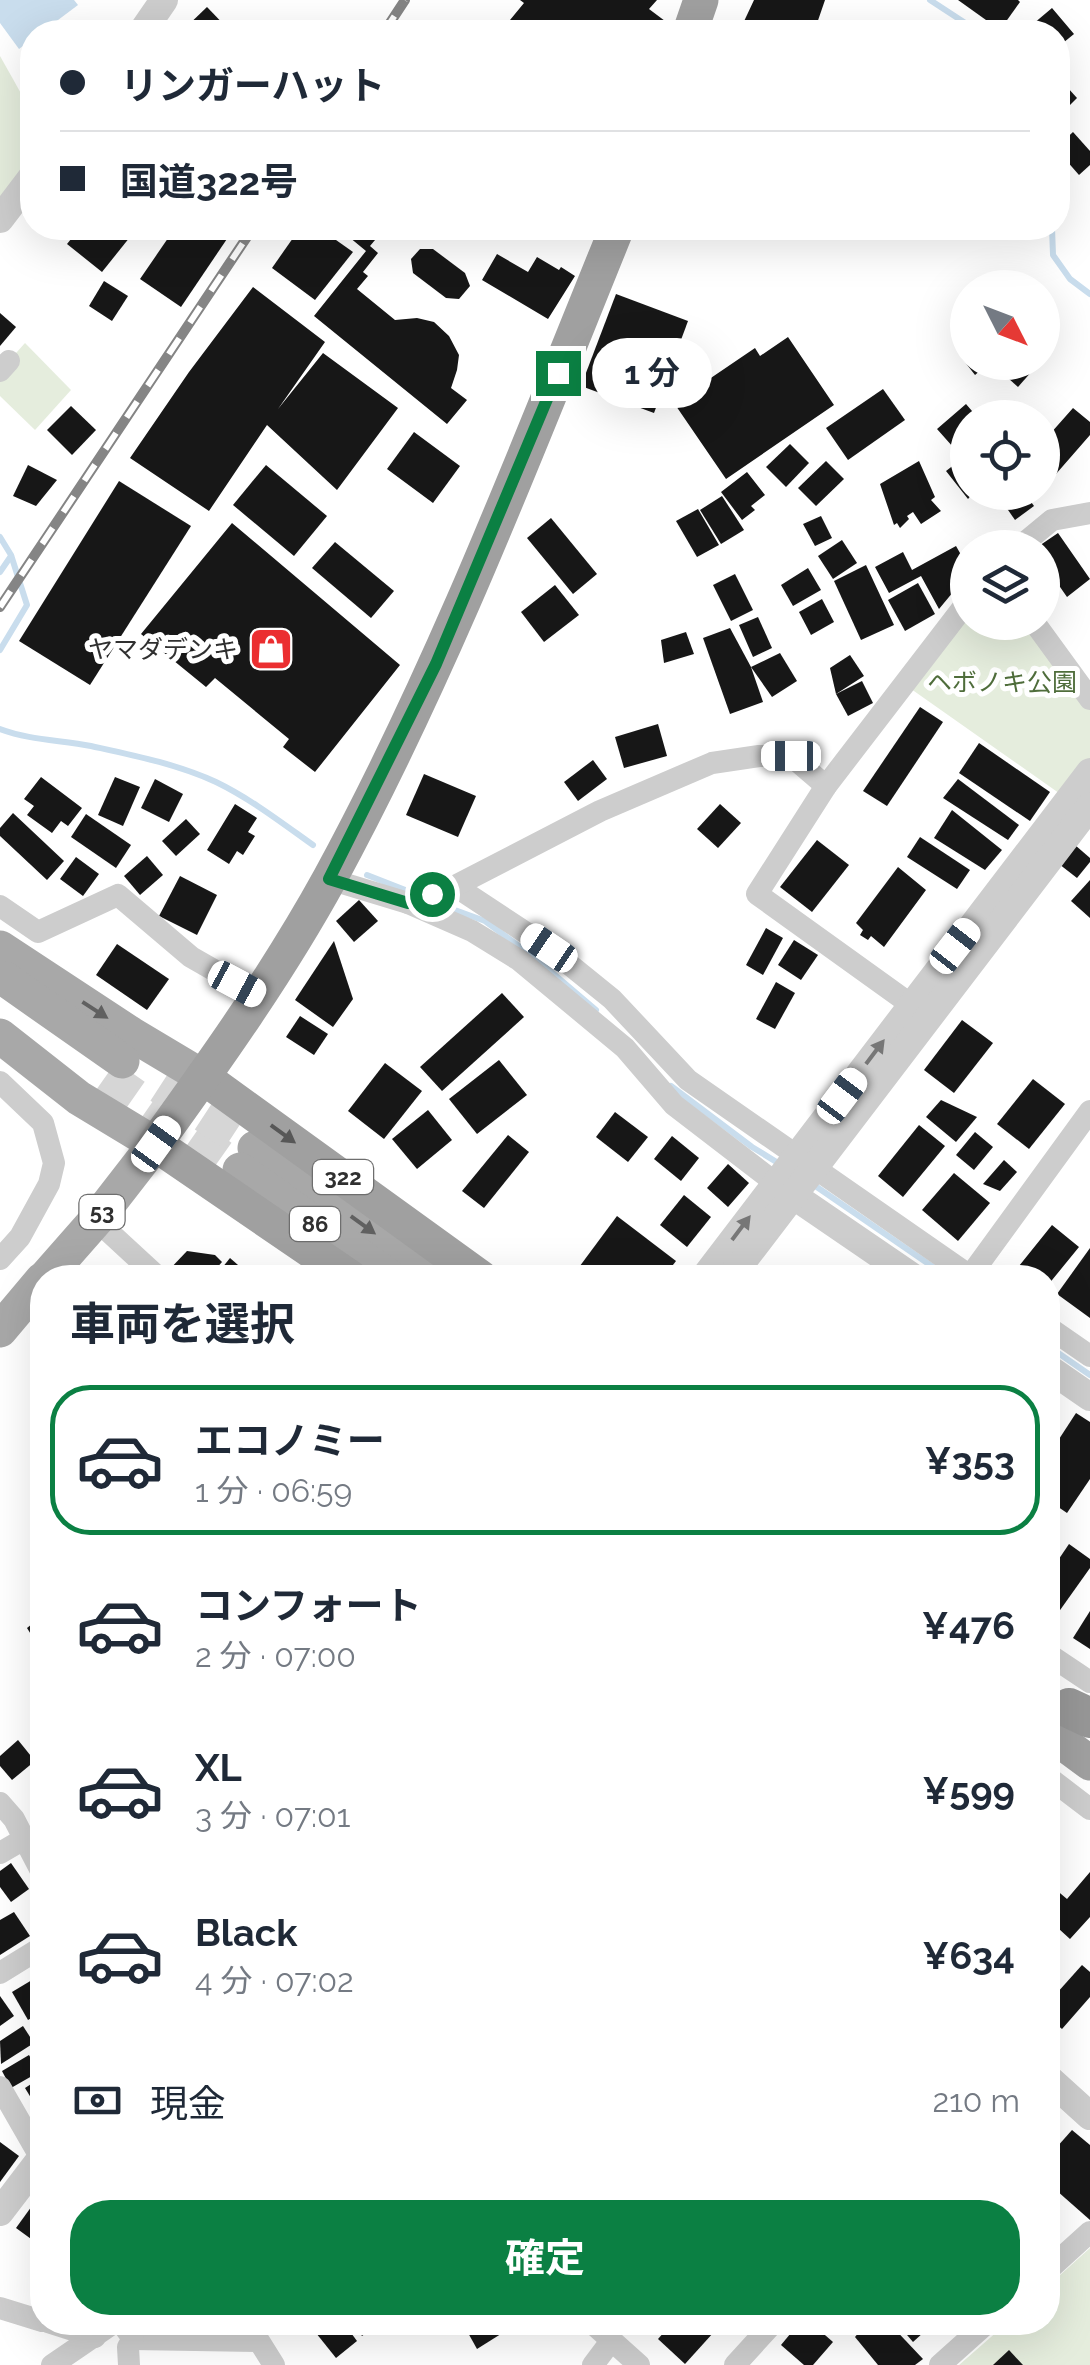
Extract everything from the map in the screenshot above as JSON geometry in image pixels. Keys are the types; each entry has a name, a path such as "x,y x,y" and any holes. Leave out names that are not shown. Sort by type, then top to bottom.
{"highway":[{"path":"332,1265 156,1144 259,996 329,879 436,664 612,240"},
{"name":"322","path":"203,1077 464,1265"},
{"path":"1072,1710 1090,1763"}],"main road":[{"path":"0,948 203,1077"},
{"path":"0,976 114,1068 0,1004"},
{"path":"0,1036 79,1098 156,1144"},
{"name":"53","path":"56,1265 156,1144"},
{"name":"86","path":"374,1265 248,1159 415,1265"},
{"name":"53","path":"0,1330 30,1295"}],"street":[{"path":"0,219 20,193"},
{"path":"1040,530 1052,520 1090,513"},
{"path":"919,1011 758,894 826,786 950,624"},
{"path":"1047,640 1090,698"},
{"path":"408,903 455,886 600,811 712,763 791,756 826,786"},
{"path":"715,1265 795,1175 919,1011 1090,772"},
{"path":"919,1011 1090,806"},
{"path":"329,879 408,903 472,931 518,960 625,1048 674,1105 953,1265"},
{"path":"455,886 549,948 612,999 688,1080 899,1265"},
{"path":"0,906 38,932 118,895 191,957 259,996"},
{"path":"0,1082 43,1123 54,1163 49,1184 20,1237 0,1259"},
{"path":"980,1265 1090,1111"},
{"path":"738,1265 795,1175"},
{"path":"96,1220 145,1265"},
{"path":"1060,1335 1090,1356"},
{"path":"1060,1376 1090,1397"},
{"path":"1060,1682 1072,1710"},
{"path":"1060,1786 1090,1810"},
{"path":"0,1804 14,1819 30,1850"},
{"path":"0,1853 24,1839"},
{"path":"0,1972 30,1955"},
{"path":"0,2086 30,2137"},
{"path":"1060,2089 1090,2116"},
{"path":"0,2212 30,2173"},
{"path":"1060,2259 1090,2232"},
{"path":"0,2308 30,2317"},
{"path":"52,2365 98,2335"},
{"path":"125,2335 128,2365"},
{"path":"196,2335 259,2341 274,2365"},
{"path":"604,2335 640,2365"},
{"path":"735,2365 762,2335"},
{"path":"940,2365 973,2335"},
{"path":"593,2365 611,2342"}],"green space":[{"path":"0,56 20,92 20,176 0,202"},
{"path":"25,343 71,390 35,430 0,396 0,371"},
{"name":"ヘボノキ公園","path":"950,623 950,640 1046,640 1090,700 1090,785 1073,803 904,684"},
{"path":"1090,2248 1090,2365 959,2365 993,2335 1060,2335 1060,2275"}],"water":[{"path":"0,0 74,0 78,5 58,20 20,20 19,49 0,23"}],"building":[{"path":"520,0 657,0 649,9 664,20 510,20 524,3"},
{"path":"754,0 825,0 818,20 745,20"},
{"path":"958,0 1020,2 1007,20 986,20"},
{"path":"207,7 219,20 193,20"},
{"path":"1052,8 1062,20 1038,20"},
{"path":"1073,132 1090,151 1090,165 1079,175 1070,165"},
{"path":"70,240 128,240 102,272 67,244"},
{"path":"167,240 226,240 181,307 140,279"},
{"path":"292,240 336,240 353,252 315,300 272,268"},
{"path":"353,240 375,240 370,246 378,253 363,272 368,276 357,289 395,320 417,318 434,322 449,336 459,355 451,388 467,400 447,424 314,316 366,251"},
{"path":"420,249 433,249 465,273 470,286 459,299 446,298 413,273 411,259"},
{"path":"497,254 528,272 537,257 575,276 548,319 482,280"},
{"path":"104,281 128,296 112,321 89,306"},
{"path":"253,287 325,342 278,409 323,353 398,408 337,490 267,425 209,511 130,458"},
{"path":"616,294 688,321 654,413 581,386"},
{"path":"0,313 16,327 0,346"},
{"path":"788,337 834,405 726,479 674,403 755,348 760,356"},
{"path":"883,389 905,420 848,460 826,428"},
{"path":"71,406 96,430 72,455 47,430"},
{"path":"1073,408 1090,422 1090,435 1060,469 1060,423"},
{"path":"950,418 950,444 937,429"},
{"path":"414,432 460,466 433,503 387,469"},
{"path":"790,444 809,463 786,487 766,467"},
{"path":"826,461 844,479 816,506 798,488"},
{"path":"919,461 935,497 931,500 941,511 921,524 913,512 900,528 897,523 894,525 880,484"},
{"path":"28,465 57,480 36,506 13,496"},
{"path":"266,465 327,516 294,556 233,505"},
{"path":"747,472 765,495 742,520 721,492"},
{"path":"119,481 191,526 90,685 19,641"},
{"path":"722,496 744,530 721,544 700,510"},
{"path":"698,509 719,545 697,557 676,521"},
{"path":"1008,510 1029,510 1015,520"},
{"path":"821,516 832,538 815,546 803,524"},
{"path":"551,518 597,574 573,594 527,538"},
{"name":"ヤマダデンキ","path":"232,523 400,665 315,772 283,747 289,739 215,678 206,687 141,634"},
{"path":"1060,536 1090,579 1067,597 1060,587"},
{"path":"842,540 857,563 833,579 818,556"},
{"path":"335,542 394,591 371,618 312,568"},
{"path":"950,549 950,596 939,609 921,576 889,593 875,567 903,552 912,570"},
{"path":"866,565 894,625 861,640 834,581"},
{"path":"808,568 821,590 793,606 781,585"},
{"path":"735,574 753,610 731,621 713,585"},
{"path":"918,583 935,614 905,631 888,600"},
{"path":"555,585 579,615 544,642 521,612"},
{"path":"822,599 834,622 811,635 799,612"},
{"path":"758,617 772,648 753,657 739,625"},
{"path":"730,628 751,667 763,702 730,714 703,638"},
{"path":"686,632 694,654 664,663 661,640"},
{"path":"780,653 797,681 772,697 751,667"},
{"path":"850,655 864,676 836,694 830,668"},
{"path":"862,681 873,703 848,716 836,694"},
{"path":"920,707 943,722 887,806 863,791"},
{"path":"658,724 667,756 624,768 615,737"},
{"path":"979,743 1050,792 1030,821 959,773"},
{"path":"593,760 607,779 578,801 564,782"},
{"path":"424,774 476,796 458,837 406,815"},
{"path":"41,777 82,808 68,826 61,821 52,833 27,815 34,806 24,799"},
{"path":"115,777 140,787 123,826 98,815"},
{"path":"155,779 183,794 169,822 141,808"},
{"path":"958,779 1019,825 1008,840 943,798"},
{"path":"235,804 257,818 248,832 255,836 243,855 237,851 229,864 207,850"},
{"path":"720,804 741,823 718,848 697,829"},
{"path":"952,810 1002,850 985,870 934,838"},
{"path":"13,813 64,861 47,880 0,836 0,828"},
{"path":"86,814 131,845 116,868 71,837"},
{"path":"186,819 200,834 176,856 162,841"},
{"path":"920,837 970,870 957,889 907,857"},
{"path":"817,840 849,865 812,912 780,887"},
{"path":"1075,845 1090,858 1077,878 1059,864"},
{"path":"147,856 163,875 140,895 124,876"},
{"path":"76,857 99,874 83,896 60,879"},
{"path":"898,867 926,890 884,947 871,936 868,940 860,935 863,930 856,923"},
{"path":"180,876 217,895 197,935 159,916"},
{"path":"1090,880 1090,918 1071,901"},
{"path":"359,900 378,921 354,942 336,921"},
{"path":"766,928 783,938 763,975 746,965"},
{"path":"794,940 818,955 801,980 778,965"},
{"path":"334,941 353,999 333,1027 295,1000"},
{"path":"117,944 169,979 147,1010 96,975"},
{"path":"776,982 795,993 775,1029 756,1019"},
{"path":"502,993 524,1017 442,1091 420,1067"},
{"path":"300,1016 328,1034 314,1055 286,1037"},
{"path":"962,1020 993,1043 954,1093 924,1070"},
{"path":"499,1060 527,1095 477,1134 449,1099"},
{"path":"385,1063 422,1091 384,1139 348,1111"},
{"path":"1033,1079 1065,1104 1029,1149 997,1124"},
{"path":"941,1100 977,1117 956,1142 926,1117"},
{"path":"428,1110 452,1140 417,1169 392,1139"},
{"path":"615,1112 648,1137 628,1162 596,1137"},
{"path":"919,1125 945,1146 903,1197 878,1176"},
{"path":"975,1132 993,1147 974,1170 956,1155"},
{"path":"508,1135 529,1152 484,1208 462,1191"},
{"path":"672,1136 699,1158 681,1181 654,1159"},
{"path":"1004,1160 1017,1172 1000,1191 983,1184"},
{"path":"728,1164 749,1183 728,1207 707,1188"},
{"path":"954,1173 990,1203 958,1241 922,1210"},
{"path":"684,1195 711,1217 687,1247 660,1225"},
{"path":"617,1216 676,1261 673,1265 581,1265"},
{"path":"1052,1225 1079,1247 1060,1270 1060,1265 1020,1265"},
{"path":"1090,1248 1090,1318 1060,1296 1060,1290"},
{"path":"187,1251 215,1255 222,1262 219,1265 174,1265"},
{"path":"1076,1413 1090,1422 1090,1479 1067,1513 1060,1508 1060,1438"},
{"path":"1069,1544 1090,1559 1090,1568 1060,1610 1060,1557"},
{"path":"1090,1611 1090,1649 1073,1638"},
{"path":"18,1740 30,1755 30,1765 12,1780 0,1766 0,1756"},
{"path":"11,1863 29,1889 11,1902 0,1887 0,1871"},
{"path":"1090,1872 1090,1917 1070,1939 1060,1930 1060,1893 1067,1899"},
{"path":"14,1912 30,1936 0,1955 0,1920"},
{"path":"1082,1965 1090,1972 1090,1997 1062,2029 1060,2027 1060,1990"},
{"path":"30,1981 30,2019 28,2020 12,1992"},
{"path":"0,1996 14,2016 0,2026"},
{"path":"23,2026 30,2046 1,2064 0,2041"},
{"path":"30,2057 30,2077 11,2088 2,2071"},
{"path":"1072,2130 1090,2145 1090,2220 1060,2194 1060,2144"},
{"path":"0,2142 19,2156 0,2182"},
{"path":"30,2209 30,2238 16,2228"},
{"path":"318,2335 353,2335 357,2341 336,2358"},
{"path":"469,2335 499,2335 477,2349"},
{"path":"662,2335 711,2335 685,2364 658,2339"},
{"path":"789,2335 825,2335 833,2342 813,2365 804,2365 781,2345"},
{"path":"900,2335 923,2359 915,2365 878,2365 855,2337"},
{"path":"1009,2350 1023,2365 993,2365"}],"waterway":[{"path":"930,0 961,20"},
{"path":"1052,240 1053,255 1070,279 1090,294"},
{"path":"0,537 11,555 27,605 0,650"},
{"path":"0,572 11,556"},
{"path":"0,729 122,753 201,776 242,796 313,845"},
{"path":"367,875 413,893"},
{"path":"433,902 485,921 596,1010"},
{"path":"671,1086 783,1166"},
{"path":"811,1183 930,1265"},
{"path":"1060,1354 1090,1375"}],"tunnel":[{"path":"106,1076 240,1170"},
{"path":"160,1086 255,1148"}],"railway":[{"path":"392,20 405,0"},
{"path":"0,607 245,240"}],"place":[{"name":"ヤマダデンキ","path":"271,649"}],"route":[{"path":"432,894 408,903 329,879 436,664 558,373"}]}
